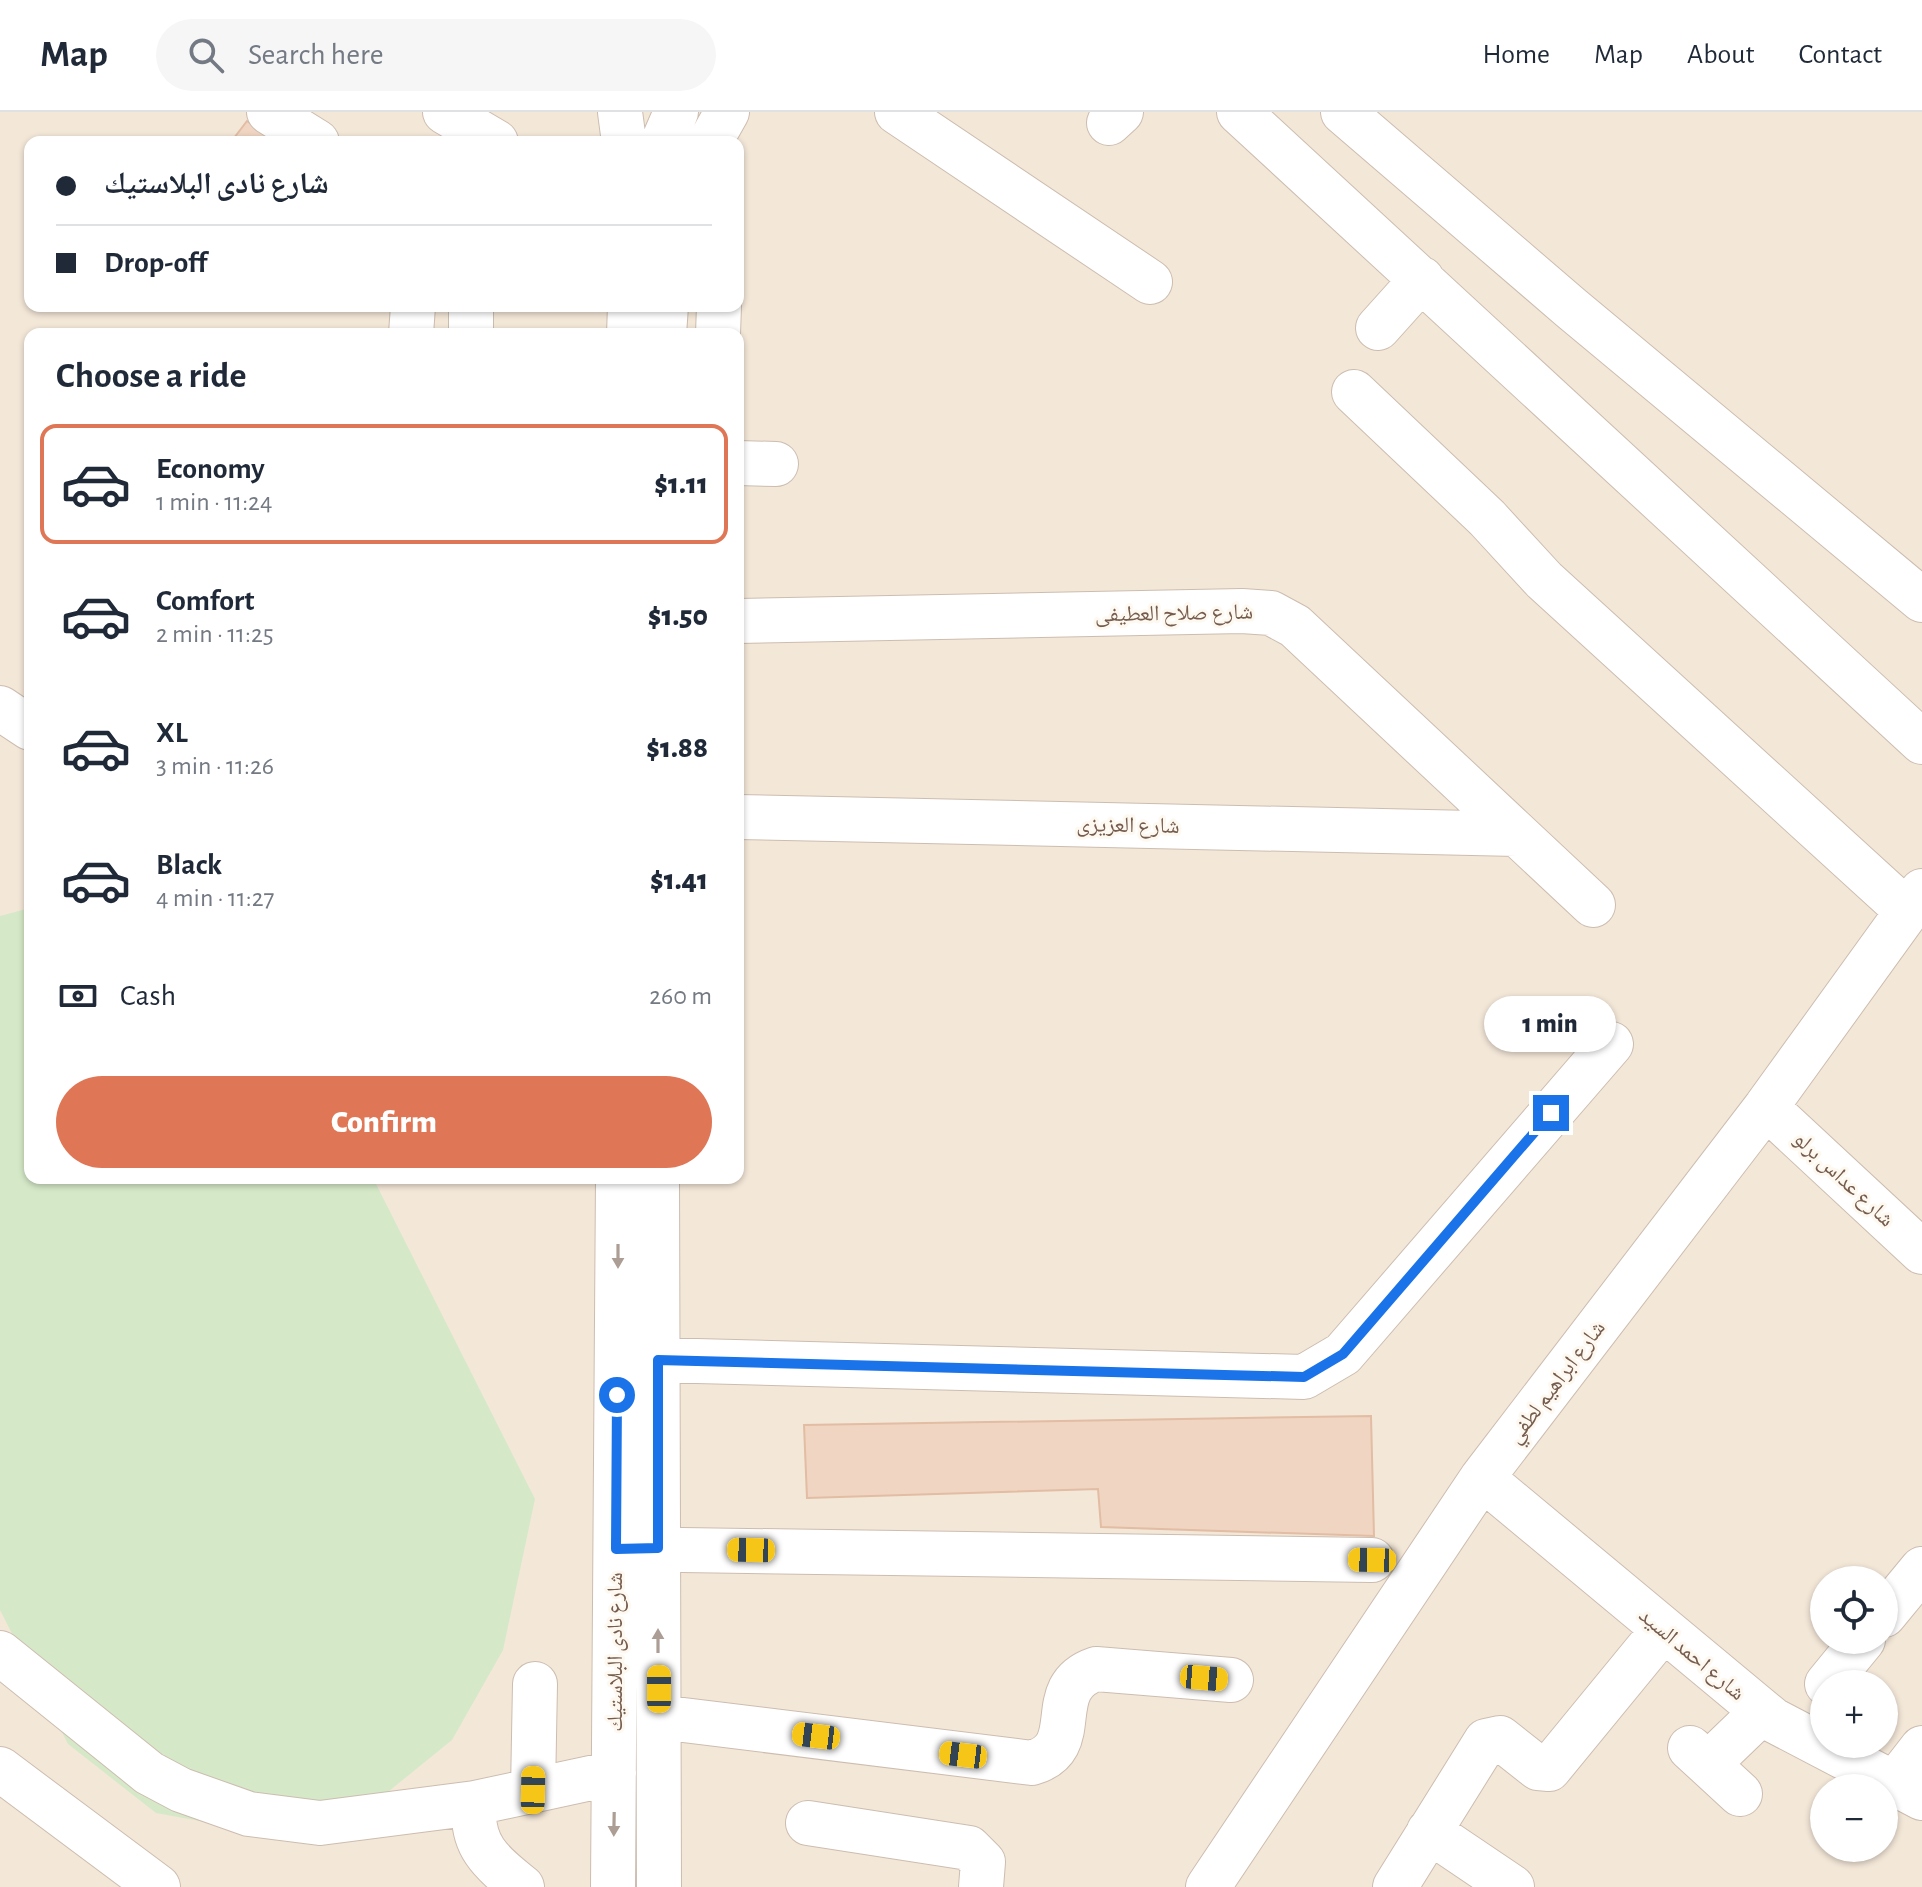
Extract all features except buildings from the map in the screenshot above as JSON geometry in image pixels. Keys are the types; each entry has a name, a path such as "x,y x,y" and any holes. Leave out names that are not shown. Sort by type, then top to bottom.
{"street":[{"path":"269,112 307,136"},
{"path":"445,112 486,136"},
{"path":"620,112 623,136"},
{"path":"666,136 676,112"},
{"path":"713,136 727,112"},
{"path":"897,112 1150,282"},
{"path":"1239,112 1922,742"},
{"path":"1343,112 1583,318 1922,600"},
{"path":"1378,328 1422,279"},
{"path":"1354,392 1487,518 1544,580 1915,901"},
{"name":"شارع صلاح العطيفى","path":"744,621 1226,611 1271,613 1295,626 1593,905"},
{"path":"0,708 24,724"},
{"name":"شارع العزيزى","path":"744,817 1517,834"},
{"name":"شارع ابراهيم لطفي","path":"1208,1887 1482,1478 1766,1107 1915,901"},
{"path":"658,1360 1304,1377 1343,1354 1611,1044"},
{"name":"شارع عداس برلو","path":"1766,1107 1922,1252"},
{"name":"شارع نادى البلاستيك","path":"613,1887 618,1184"},
{"name":"شارع نادى البلاستيك","path":"657,1184 659,1887"},
{"name":"شارع احمد السيد","path":"1482,1478 1776,1721 1908,1791"},
{"path":"616,1549 1372,1560"},
{"path":"1898,1598 1922,1569"},
{"path":"1395,1887 1486,1741 1500,1738 1538,1768 1552,1767 1663,1630"},
{"path":"0,1653 149,1773 214,1804 284,1821 320,1823 475,1803 614,1773"},
{"path":"1839,1670 1852,1654"},
{"path":"659,1717 1032,1763 1056,1748 1063,1730 1065,1697 1076,1678 1085,1672 1096,1669 1231,1680"},
{"path":"533,1790 535,1684"},
{"path":"1740,1794 1699,1756 1776,1721 1810,1697"},
{"path":"1908,1791 1922,1748"},
{"path":"0,1769 158,1887"},
{"path":"475,1803 477,1842 494,1864 522,1887"},
{"path":"808,1823 969,1848 983,1862 981,1887"},
{"path":"1429,1831 1512,1887"}],"shaded area":[{"path":"0,112 1922,112 1922,1887 0,1887"}],"green space":[{"path":"24,910 24,1184 376,1184 535,1499 503,1650 452,1740 373,1804 265,1833 156,1813 68,1744 0,1610 0,916"}],"route":[{"path":"617,1395 616,1549 658,1548 658,1360 1304,1377 1343,1354 1551,1113"}]}
